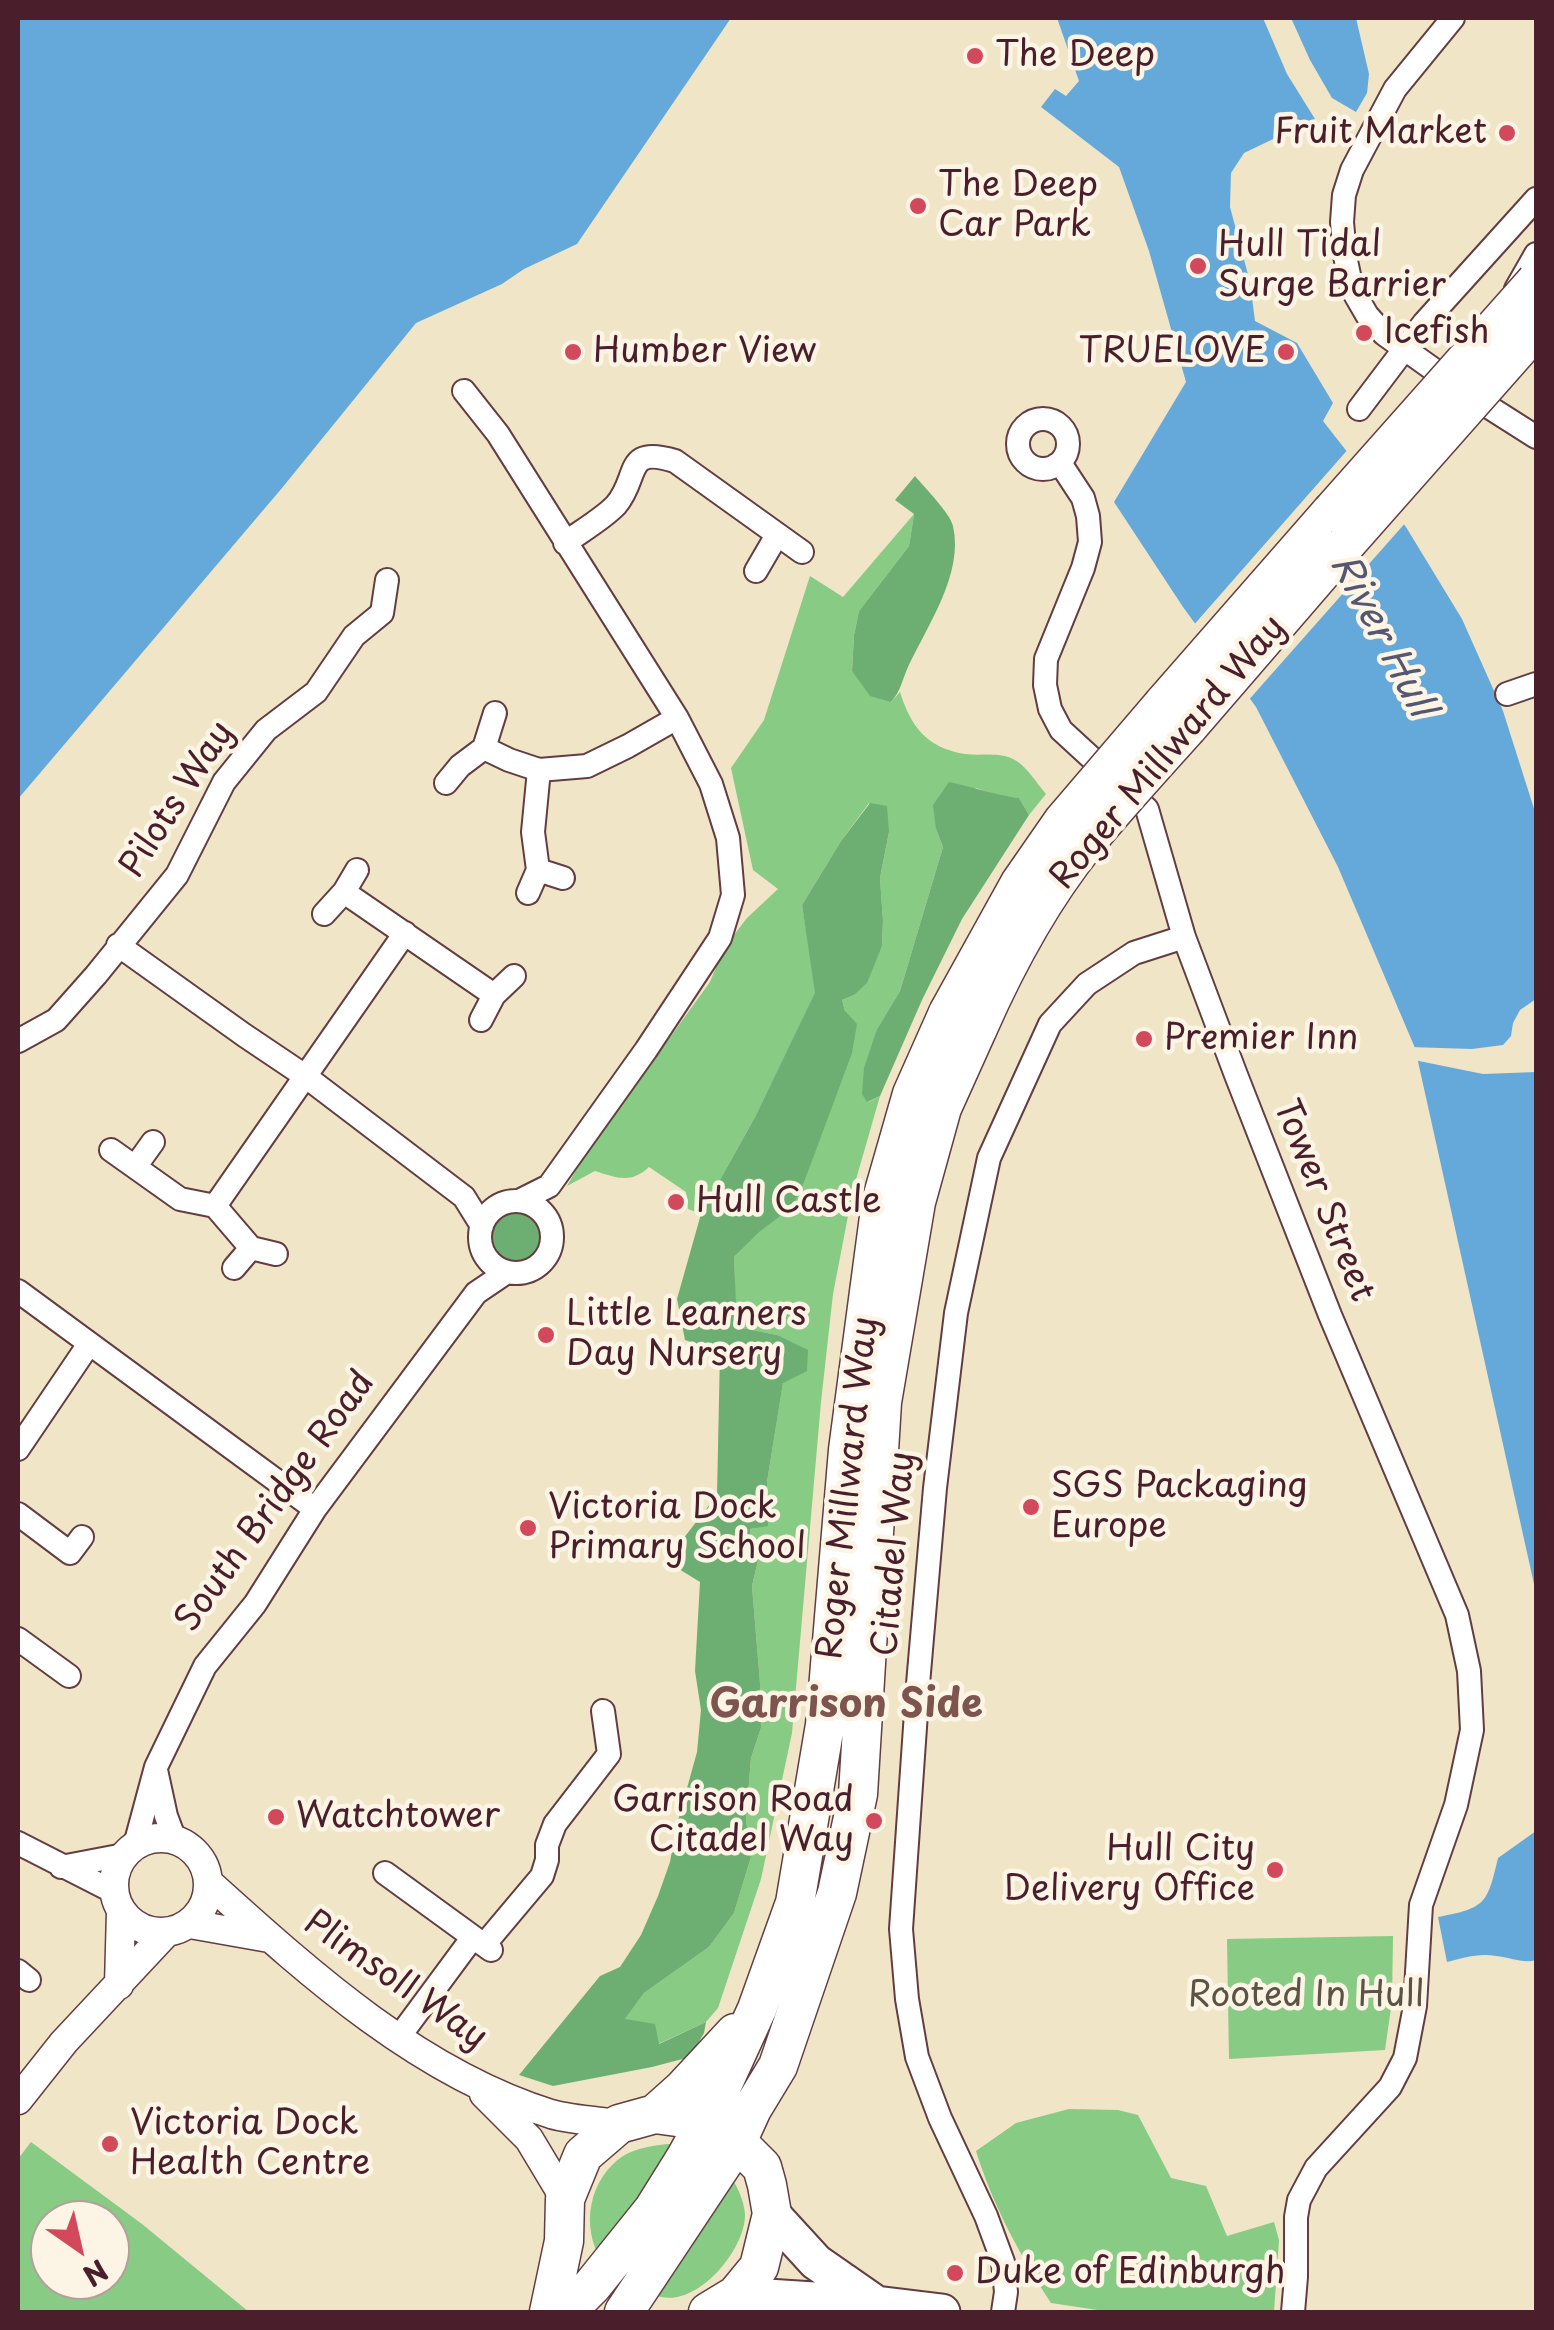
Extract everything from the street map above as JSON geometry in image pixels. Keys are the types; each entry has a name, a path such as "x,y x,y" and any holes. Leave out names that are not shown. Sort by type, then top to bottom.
{"highway":[{"name":"Roger Millward Way","path":"566,2312 654,2210 735,2143 770,2133 778,2066 837,1893 858,1794 882,1402 916,1202 963,1021 1020,882 1110,763 1536,281"},
{"name":"Roger Millward Way","path":"629,2311 735,2143 758,2009 795,1902 825,1725 848,1450 881,1202 912,1094 1004,969 1044,900 1086,843 1536,329"},
{"name":"Roger Millward Way","path":"565,2199 584,2155 683,2089 758,2009"},
{"path":"637,2119 735,2143 772,2214 759,2267 722,2304"},
{"path":"550,2312 564,2241 565,2199"},
{"path":"564,2241 592,2286 629,2311"}],"main road":[{"path":"772,2214 816,2262 876,2304"},
{"path":"722,2304 876,2304 942,2312"}],"street":[{"path":"1453,18 1395,89 1352,170 1344,195 1344,256 1352,289 1384,334 1536,437"},
{"path":"1359,410 1424,322 1536,199"},
{"path":"1488,334 1536,254"},
{"path":"464,391 498,434 677,718 711,784 728,838 733,895 720,938 549,1186 496,1207 487,1216 482,1238"},
{"path":"565,543 617,504 638,462 645,456 657,456 675,461 802,552"},
{"name":"Tower Street","path":"1056,465 1062,466 1083,498 1090,542 1084,568 1046,659 1045,685 1050,709 1061,730 1147,809 1184,938 1330,1314 1456,1615 1469,1670 1472,1730 1456,1804 1421,1905 1415,2006 1405,2058 1390,2087 1316,2168 1299,2200 1293,2312"},
{"path":"756,571 777,535"},
{"name":"Pilots Way","path":"18,1040 56,1020 176,876 224,782 266,730 316,692 354,636 390,622 387,580"},
{"path":"1507,694 1536,684"},
{"path":"446,783 460,766 484,748 495,713"},
{"path":"484,748 539,770 587,766 677,718"},
{"path":"528,894 538,870 533,832 539,770"},
{"path":"324,914 357,870"},
{"path":"538,870 563,878"},
{"path":"344,892 494,994"},
{"path":"215,1206 405,934"},
{"name":"Citadel Way","path":"1003,2312 1003,2262 917,2057 901,1929 935,1488 956,1313 990,1158 1050,1024 1087,984 1134,953 1184,938"},
{"path":"118,945 305,1076 464,1197 488,1260 497,1268 520,1273 541,1264 552,1243 552,1231 541,1210 530,1204 464,1197"},
{"path":"480,1020 494,994 514,976"},
{"path":"135,1166 153,1142"},
{"path":"111,1150 180,1199 215,1206 251,1248 276,1254"},
{"path":"548,1220 549,1186"},
{"name":"South Bridge Road","path":"476,1293 482,1238"},
{"path":"234,1268 251,1248"},
{"name":"South Bridge Road","path":"130,1850 156,1766 205,1666 255,1604 315,1509 476,1293 508,1272"},
{"path":"18,1291 315,1509"},
{"path":"18,1449 89,1344"},
{"path":"18,1514 70,1553 82,1538"},
{"path":"18,1639 69,1676"},
{"path":"399,2037 542,1876 546,1845 556,1824 609,1754 602,1711"},
{"path":"156,1766 175,1840"},
{"path":"18,2100 64,2042 178,1928 200,1912 207,1898 206,1868 188,1846 175,1840 148,1840 130,1850 61,1867"},
{"path":"18,1843 118,1902 140,1928 178,1928"},
{"path":"119,1985 114,1879 130,1850"},
{"path":"386,1873 484,1945"},
{"name":"Plimsoll Way","path":"209,1883 270,1938 399,2037 476,2085 554,2115 637,2119"},
{"name":"Plimsoll Way","path":"178,1928 270,1938"},
{"name":"Plimsoll Way","path":"476,2085 529,2139 565,2199"}],"green space":[{"path":"915,476 951,521 953,563 942,599 891,702 870,696 852,671 854,635 859,611 909,546 914,514 895,500"},
{"path":"914,514 909,546 859,611 852,671 891,702 900,692 915,725 940,747 1013,759 1046,794 1029,815 1019,798 976,788 936,829 943,847 900,991 877,1029 868,1102 880,1096 853,1190 833,1294 792,1733 761,1879 718,2008 706,2022 658,2044 624,2020 644,1993 709,1947 734,1913 751,1857 746,1820 751,1758 761,1728 752,1586 761,1548 752,1541 750,1529 768,1525 767,1482 783,1382 777,1335 736,1327 734,1257 803,1185 817,1144 845,1011 842,1000 854,995 882,946 880,878 889,832 869,803 802,905 816,993 755,1117 701,1214 688,1209 686,1192 649,1167 630,1178 595,1171 567,1186 585,1155 710,982 724,948 747,918 778,889 753,870 731,768 764,720 810,576 843,597"},
{"path":"949,782 1019,798 1029,815 962,919 880,1096 867,1102 862,1094 864,1068 877,1029 900,991 943,847 933,805"},
{"path":"870,803 887,806 889,832 880,878 882,946 867,983 842,1000 845,1011 857,1024 852,1053 792,1207 734,1257 737,1327 777,1335 808,1350 807,1371 783,1383 767,1482 768,1526 750,1529 752,1541 761,1548 752,1586 761,1728 751,1758 746,1820 751,1857 734,1913 709,1947 644,1993 625,2019 655,2024 659,2044 706,2022 690,2057 553,2086 519,2075 600,1976 620,1967 641,1935 670,1862 697,1752 701,1710 695,1671 700,1582 666,1561 717,1495 720,1352 685,1340 677,1299 701,1214 755,1117 815,993 802,905 841,841"},
{"path":"516,1213 534,1220 541,1238 534,1256 516,1263 498,1256 491,1238 498,1220"},
{"name":"Rooted In Hull","path":"1393,1936 1392,2001 1385,2050 1229,2059 1227,1939"},
{"path":"1069,2109 1118,2110 1138,2115 1171,2178 1206,2186 1227,2236 1274,2222 1279,2240 1274,2312 1111,2312 1051,2303 1008,2230 976,2151 1016,2123"},
{"path":"31,2142 110,2200 30,2200 30,2300 130,2300 130,2215 249,2312 18,2312 18,2159"},
{"path":"675,2145 602,2261 595,2248 590,2219 602,2177 628,2153"},
{"path":"731,2177 745,2214 743,2229 726,2261 699,2288 683,2296 667,2298 651,2293"}],"water":[{"path":"18,18 731,18 577,244 416,323 282,488 18,799"},
{"name":"River Hull","path":"1057,18 1263,18 1287,74 1315,119 1244,153 1231,173 1230,207 1250,282 1255,321 1297,343 1333,403 1323,421 1406,527 1462,619 1503,711 1536,815 1536,1593 1415,1048 1338,867 1256,707 1183,607 1114,502 1186,382 1149,251 1119,167 1041,107 1055,89 1066,96 1079,81"},
{"path":"1291,18 1356,18 1369,74 1367,93 1356,112 1332,98"},
{"path":"1536,1831 1536,1960 1483,1955 1447,1962 1438,1917 1475,1907 1482,1901 1498,1858"}],"pier":[{"path":"1350,447 1407,521 1246,703 1192,627"},
{"path":"1536,999 1536,1072 1483,1074 1414,1060 1409,1047 1472,1049 1503,1045 1511,1036 1520,1010"}],"place":[{"name":"The Deep","path":"975,56"},
{"name":"Fruit Market","path":"1507,133"},
{"name":"The Deep Car Park","path":"918,206"},
{"name":"Hull Tidal Surge Barrier","path":"1198,266"},
{"name":"Icefish","path":"1364,333"},
{"name":"Humber View","path":"573,352"},
{"name":"TRUELOVE","path":"1286,352"},
{"name":"Premier Inn","path":"1144,1039"},
{"name":"Hull Castle","path":"676,1202"},
{"name":"Little Learners Day Nursery","path":"546,1335"},
{"name":"SGS Packaging Europe","path":"1031,1507"},
{"name":"Victoria Dock Primary School","path":"528,1528"},
{"name":"Watchtower","path":"276,1817"},
{"name":"Garrison Road Citadel Way","path":"874,1821"},
{"name":"Hull City Delivery Office","path":"1275,1870"},
{"name":"Victoria Dock Health Centre","path":"110,2144"},
{"name":"Duke of Edinburgh","path":"955,2273"}],"district":[{"name":"Garrison Side","path":"846,1706"}]}
